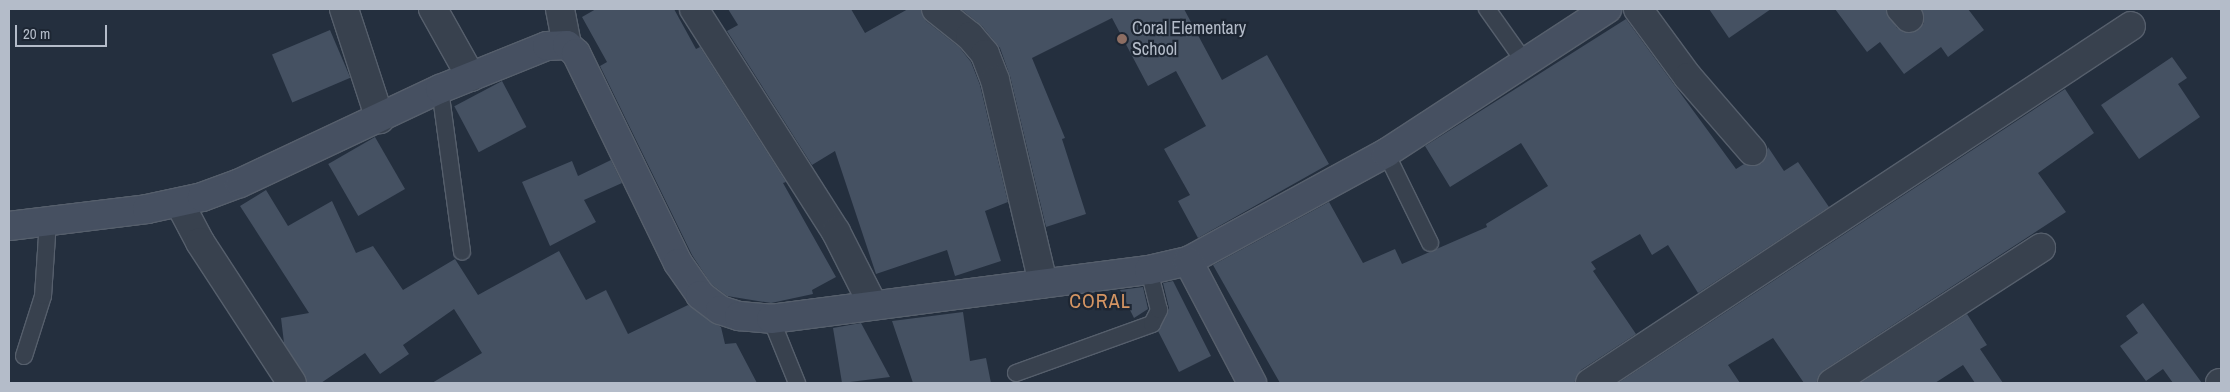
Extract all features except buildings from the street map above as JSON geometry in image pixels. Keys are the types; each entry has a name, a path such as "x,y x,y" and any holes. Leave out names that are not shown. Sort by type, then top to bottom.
{"street":[{"path":"344,9 380,119"},
{"path":"433,9 471,77"},
{"path":"694,9 836,232 873,305"},
{"path":"936,9 970,36 989,62 1043,283"},
{"path":"567,21 576,53 678,263 700,295 720,310 739,316 771,319 1149,270 1188,261 1386,153 1526,64 1607,9"},
{"path":"1638,9 1688,77 1752,152"},
{"path":"9,226 180,204 240,183 380,119 440,89 547,46 567,21"},
{"path":"1590,383 2131,26"},
{"path":"180,204 200,242 292,383"},
{"path":"1832,383 2041,248"},
{"path":"1188,261 1252,383"}],"lane":[{"path":"1487,9 1526,64"},
{"path":"440,89 462,252"},
{"path":"1386,153 1430,243"},
{"path":"24,356 43,296 48,221"},
{"path":"1016,373 1152,324 1159,310 1149,270"},
{"path":"771,319 797,383"}],"place":[{"name":"Coral Elementary School","path":"1122,39"}],"district":[{"name":"CORAL","path":"1100,300"}]}
